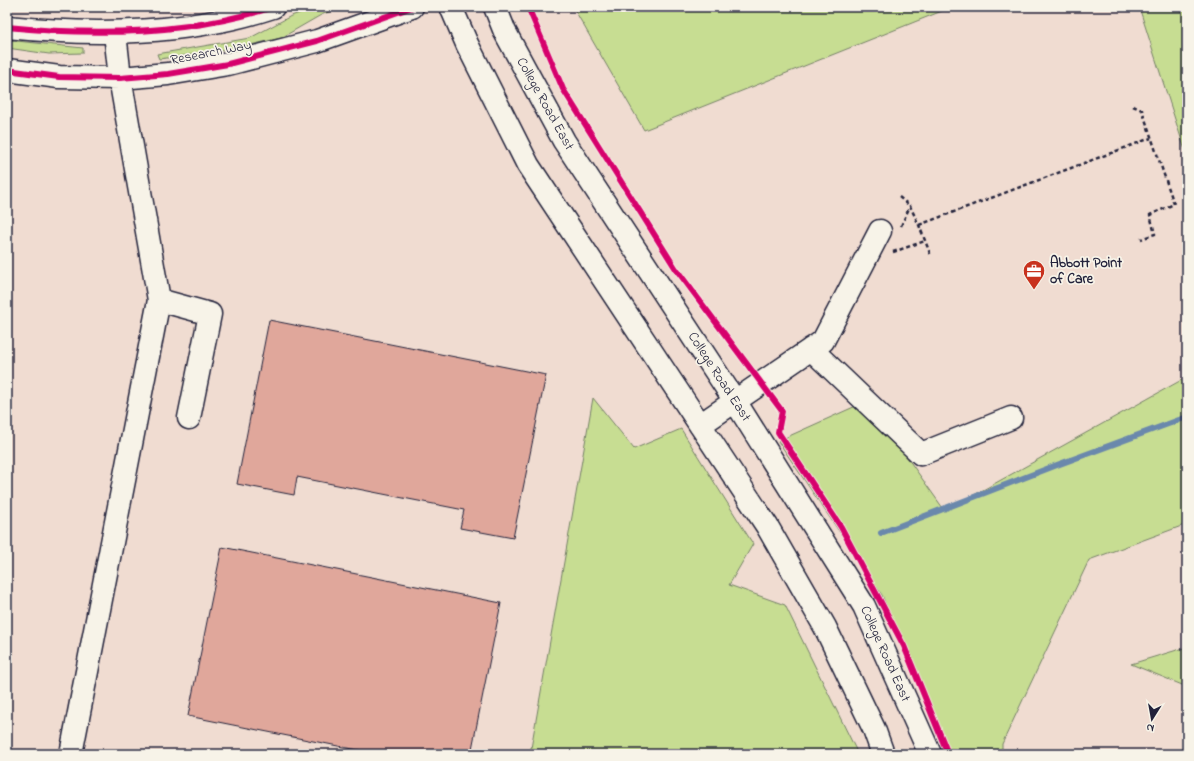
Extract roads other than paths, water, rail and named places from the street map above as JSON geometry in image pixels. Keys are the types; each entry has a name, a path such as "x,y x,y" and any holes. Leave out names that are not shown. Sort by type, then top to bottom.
{"street":[{"path":"7,27 52,32 115,33 179,28 248,15 273,7"},
{"name":"Research Way","path":"7,70 59,77 120,78 168,74 228,64 317,41 412,7"},
{"path":"451,7 467,44 528,165 767,526 825,626 874,729 883,754"},
{"name":"College Road East","path":"495,7 505,32 564,141 735,401 864,606 930,754"},
{"path":"505,32 507,7"},
{"path":"71,754 159,300 120,78 115,33"},
{"path":"700,425 823,341 880,231"},
{"path":"159,300 210,314 189,418"},
{"path":"810,350 920,454 1011,418"}],"waterway":[{"path":"881,533 1187,417"}],"place":[{"name":"Abbott Point of Care","path":"1034,290"}]}
